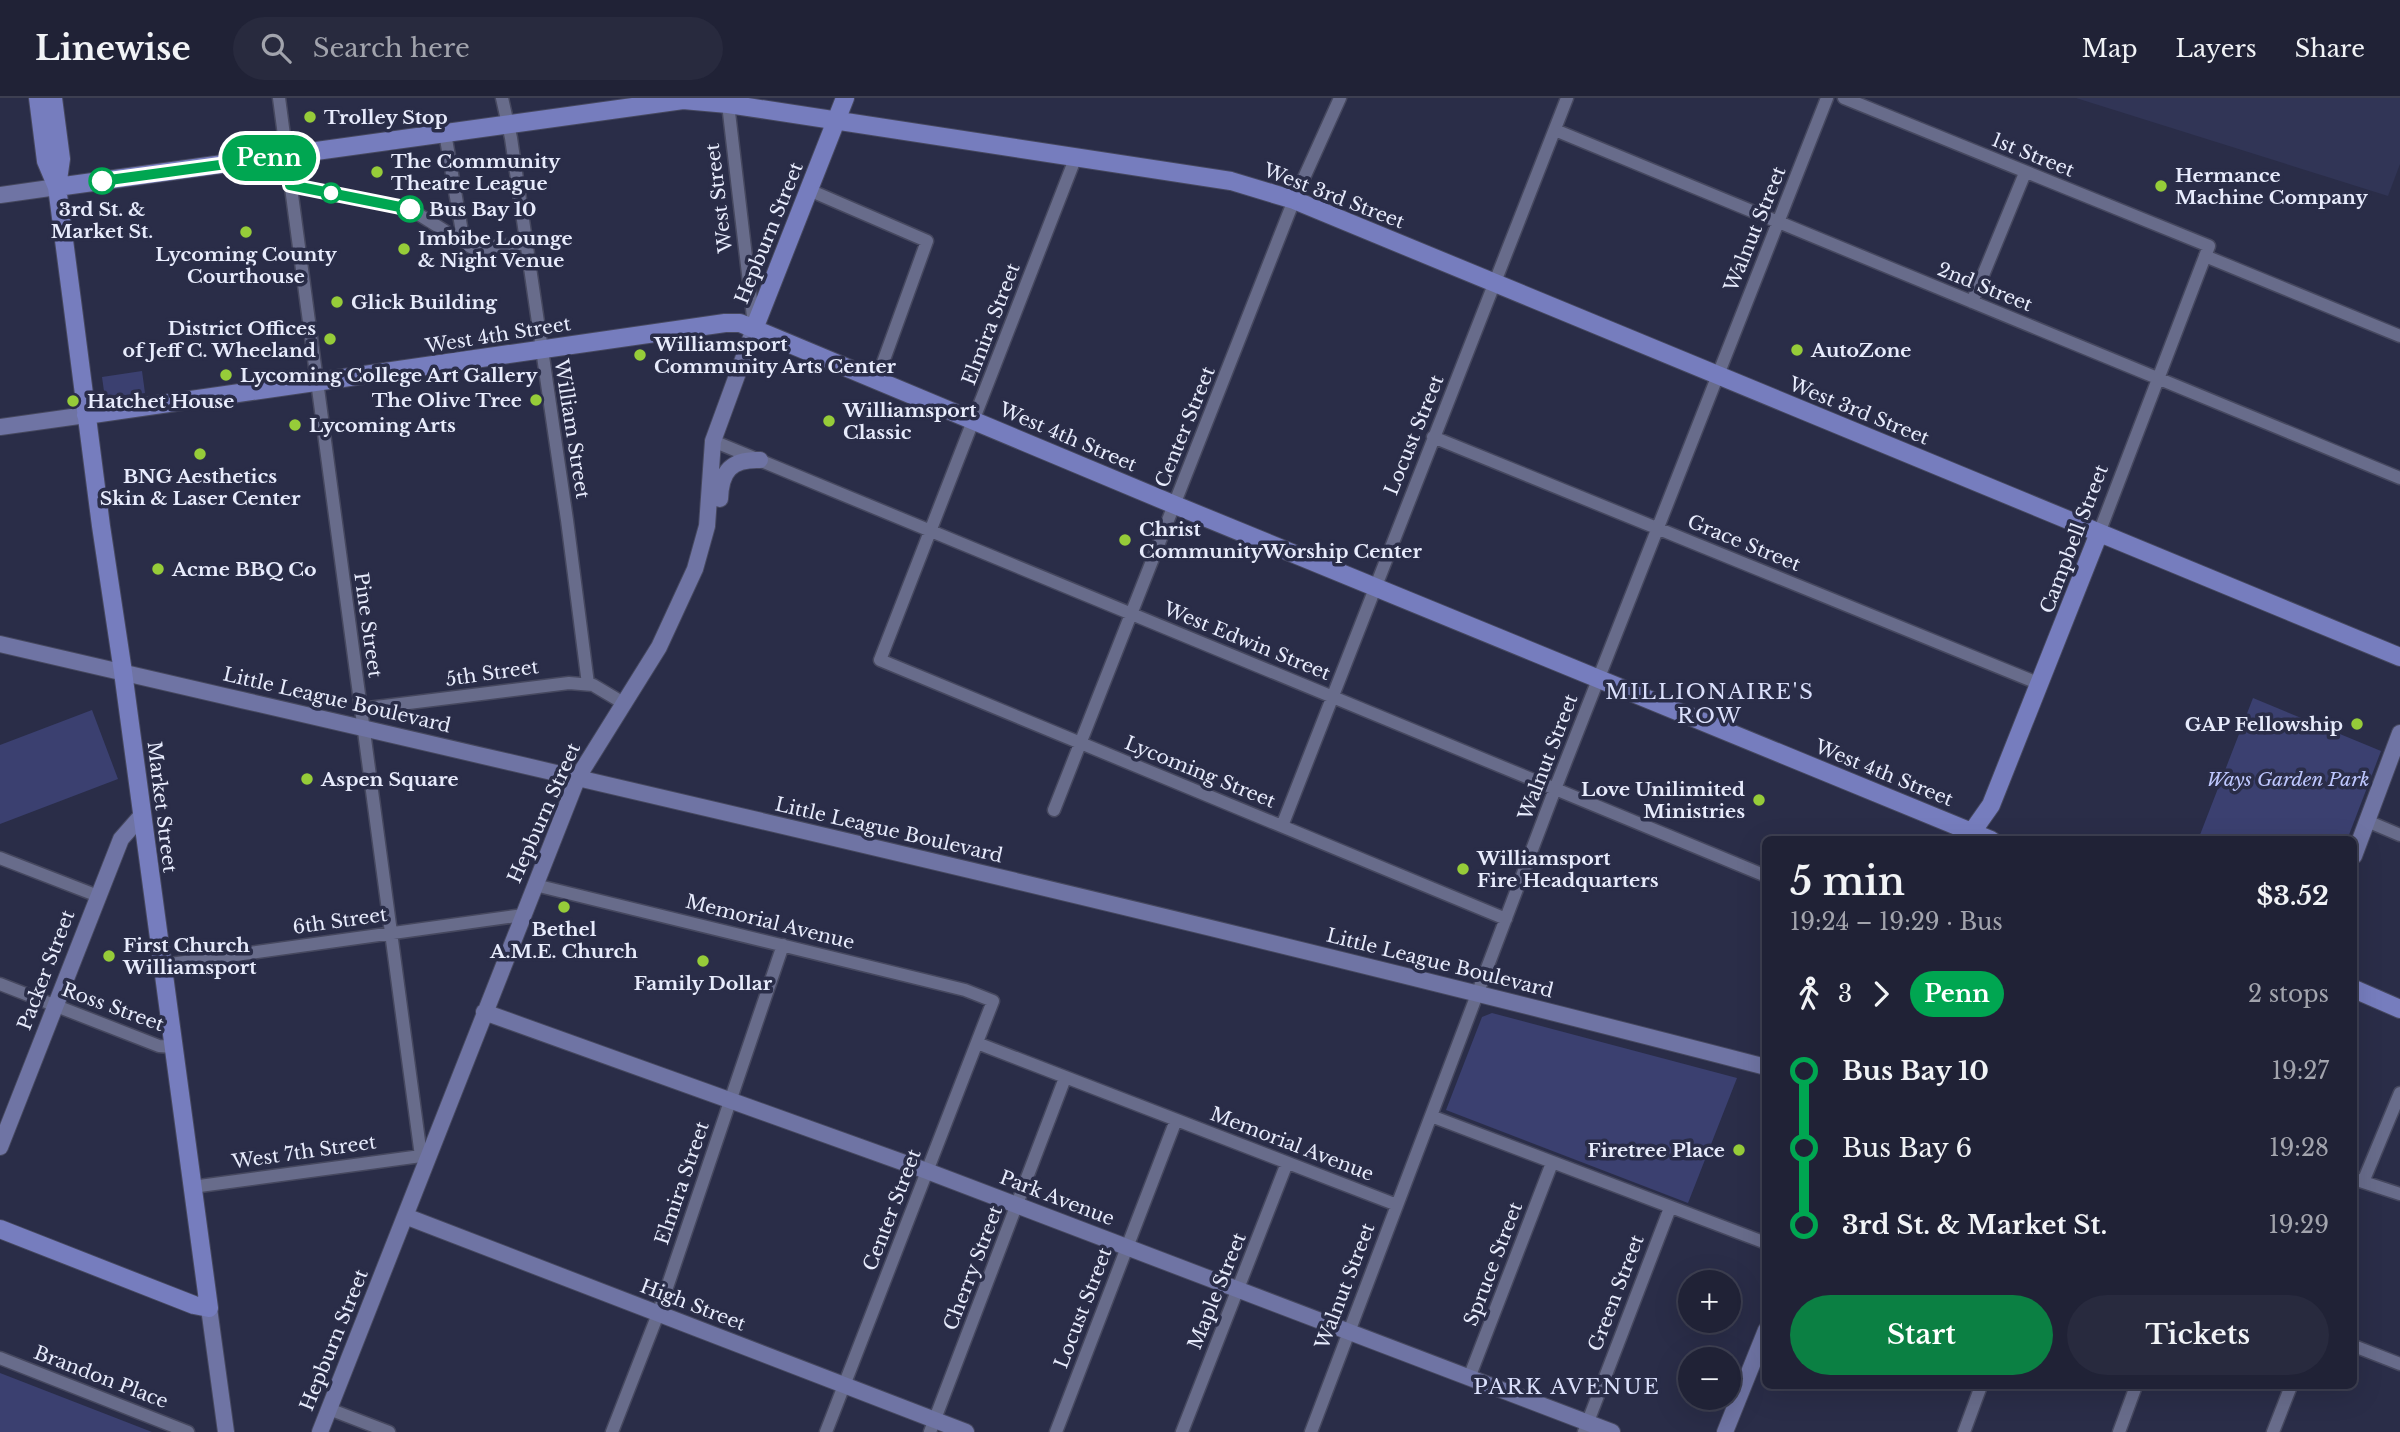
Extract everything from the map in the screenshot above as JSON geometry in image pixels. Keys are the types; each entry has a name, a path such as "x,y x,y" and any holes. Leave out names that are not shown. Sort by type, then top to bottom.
{"main road":[{"name":"Market Street","path":"38,98 46,161 57,187"},
{"name":"Market Street","path":"54,98 61,159 57,187 86,415 209,1308"},
{"name":"Hepburn Street","path":"754,329 845,98"},
{"name":"West 3rd Street","path":"57,187 667,102 694,101 1231,181 1294,200 2400,657"},
{"name":"West 4th Street","path":"86,415 724,323 740,323 1600,679 1969,836"},
{"name":"Campbell Street","path":"1969,836 1991,805 2099,534"},
{"path":"2357,990 2400,1009"},
{"path":"0,1229 194,1305 209,1308"}],"street":[{"name":"Pine Street","path":"279,98 390,933 424,1157"},
{"name":"William Street","path":"502,98 567,520 588,684"},
{"name":"Center Street","path":"1054,810 1294,200 1340,98"},
{"name":"Locust Street","path":"1282,826 1567,98"},
{"name":"Walnut Street","path":"1311,1432 1555,789 1827,98"},
{"name":"1st Street","path":"1844,98 2025,173 2400,336"},
{"name":"West Street","path":"728,104 754,329"},
{"name":"2nd Street","path":"1555,130 2400,478"},
{"path":"445,133 462,232 458,239"},
{"name":"Elmira Street","path":"880,660 1075,159"},
{"path":"1972,302 2025,173"},
{"path":"0,195 57,187"},
{"path":"809,190 927,242 877,379"},
{"path":"410,209 474,249 526,243"},
{"name":"Campbell Street","path":"2099,534 2207,251"},
{"name":"Hepburn Street","path":"320,1432 405,1216 424,1157 579,777 659,647 687,590 707,526 713,440 754,329"},
{"path":"0,427 86,415"},
{"name":"Grace Street","path":"1433,437 2040,684"},
{"name":"West Edwin Street","path":"713,440 1762,874"},
{"path":"707,526 719,507 721,482 729,468 738,461 760,460"},
{"name":"Little League Boulevard","path":"0,644 579,777 1478,993 1762,1066"},
{"name":"Lycoming Street","path":"880,660 1506,919"},
{"name":"5th Street","path":"360,709 544,685 588,684 625,704"},
{"path":"2357,848 2400,733"},
{"name":"Packer Street","path":"0,1147 121,839 142,815"},
{"path":"2367,821 2400,835"},
{"path":"0,858 98,896"},
{"name":"Memorial Avenue","path":"535,885 965,990 993,1001"},
{"name":"6th Street","path":"163,965 523,915"},
{"name":"Elmira Street","path":"612,1432 658,1314 783,945"},
{"name":"Ross Street","path":"0,984 159,1046 173,1047"},
{"name":"Center Street","path":"826,1432 993,1001"},
{"name":"Park Avenue","path":"484,1012 927,1171 1469,1378 1586,1427 1612,1432"},
{"name":"Memorial Avenue","path":"977,1043 1397,1205"},
{"name":"Cherry Street","path":"932,1426 1065,1078"},
{"path":"2400,1093 2358,1180 2400,1194"},
{"path":"1431,1116 1762,1242"},
{"name":"Locust Street","path":"1056,1432 1176,1119"},
{"name":"West 7th Street","path":"192,1187 424,1157"},
{"name":"Maple Street","path":"1182,1432 1287,1163"},
{"name":"Spruce Street","path":"1469,1378 1552,1163"},
{"name":"Green Street","path":"1586,1427 1670,1208"},
{"name":"High Street","path":"405,1216 844,1384 932,1426 966,1432"},
{"name":"Market Street","path":"209,1308 226,1432"},
{"path":"1725,1432 1762,1340"},
{"path":"2357,1347 2400,1364"},
{"name":"Brandon Place","path":"0,1358 188,1432"},
{"path":"1964,1432 1976,1389"},
{"path":"2119,1432 2135,1389"},
{"path":"2273,1432 2290,1389"},
{"path":"329,1409 389,1432"}],"shaded area":[{"path":"2076,98 2400,98 2400,164 2388,196"}],"green space":[{"path":"142,371 145,393 105,398 102,377"},
{"name":"Ways Garden Park","path":"2253,698 2381,751 2349,836 2200,836"},
{"path":"92,710 118,779 0,824 0,745"},
{"path":"1492,1013 1737,1078 1688,1203 1446,1110 1482,1017"},
{"path":"0,1373 152,1432 0,1432"}],"bus line":[{"name":"Penn","path":"102,181 286,156 290,185 410,209"}],"place":[{"name":"Trolley Stop","path":"310,117"},
{"name":"The Community Theatre League","path":"377,172"},
{"name":"3rd St. & Market St.","path":"102,181"},
{"name":"Hermance Machine Company","path":"2161,186"},
{"name":"Bus Bay 10","path":"410,209"},
{"name":"Lycoming County Courthouse","path":"246,232"},
{"name":"Imbibe Lounge & Night Venue","path":"404,249"},
{"name":"Glick Building","path":"337,302"},
{"name":"District Offices of Jeff C. Wheeland","path":"330,339"},
{"name":"AutoZone","path":"1797,350"},
{"name":"Williamsport Community Arts Center","path":"640,355"},
{"name":"Lycoming College Art Gallery","path":"226,375"},
{"name":"The Olive Tree","path":"536,400"},
{"name":"Hatchet House","path":"73,401"},
{"name":"Williamsport Classic","path":"829,421"},
{"name":"Lycoming Arts","path":"295,425"},
{"name":"BNG Aesthetics Skin & Laser Center","path":"200,454"},
{"name":"Christ CommunityWorship Center","path":"1125,540"},
{"name":"Acme BBQ Co","path":"158,569"},
{"name":"GAP Fellowship","path":"2357,724"},
{"name":"Aspen Square","path":"307,779"},
{"name":"Love Unilimited Ministries","path":"1759,800"},
{"name":"Williamsport Fire Headquarters","path":"1463,869"},
{"name":"Bethel A.M.E. Church","path":"564,907"},
{"name":"First Church Williamsport","path":"109,956"},
{"name":"Family Dollar","path":"703,961"},
{"name":"Firetree Place","path":"1739,1150"}],"district":[{"name":"MILLIONAIRE'S ROW","path":"1710,704"},
{"name":"PARK AVENUE","path":"1567,1387"}]}
